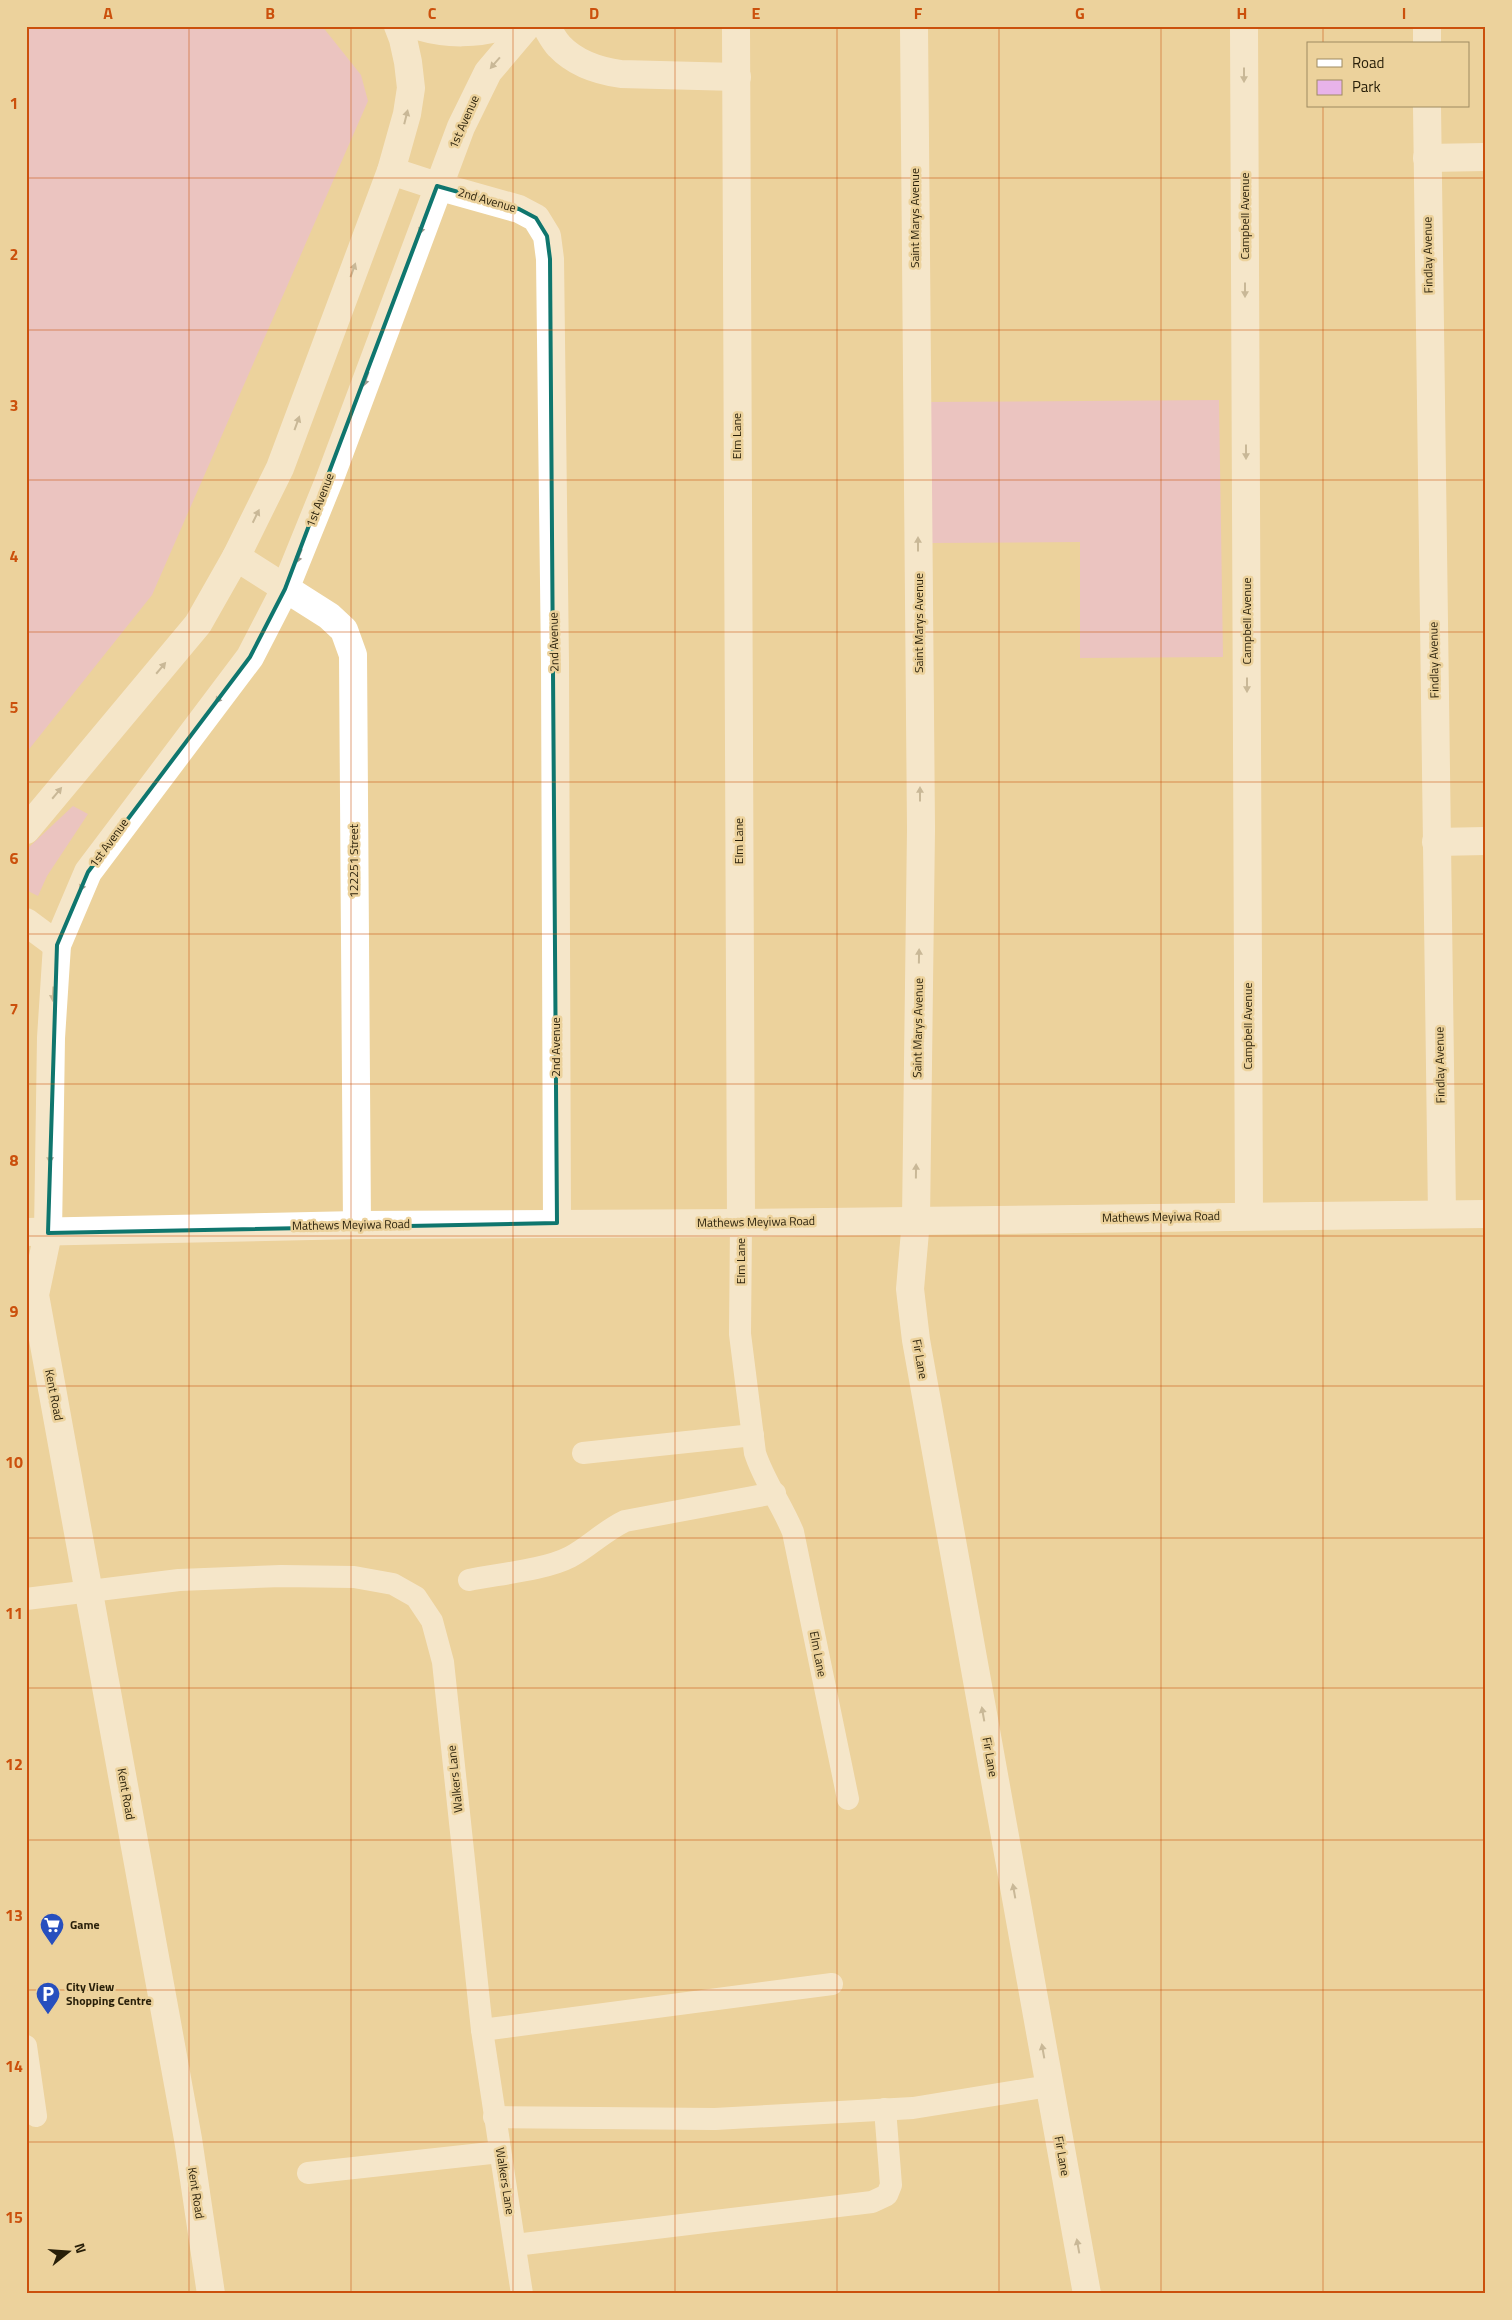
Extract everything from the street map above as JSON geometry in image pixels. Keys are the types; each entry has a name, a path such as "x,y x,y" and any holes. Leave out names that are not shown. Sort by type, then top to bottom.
{"street":[{"path":"26,830 198,624 236,557 280,468 391,170 407,114 411,88 403,39 398,26"},
{"path":"418,26 434,31 463,34 506,26"},
{"name":"1st Avenue","path":"37,1233 57,945 88,872 250,657 285,589 330,478 437,186 461,127 488,72 527,26"},
{"path":"546,26 559,46 583,63 602,71 620,74 737,77"},
{"name":"Elm Lane","path":"736,26 735,182 741,1223"},
{"name":"Saint Marys Avenue","path":"914,26 921,829 916,1220"},
{"name":"Campbell Avenue","path":"1244,26 1249,1216"},
{"path":"1427,26 1427,42"},
{"name":"Findlay Avenue","path":"1427,108 1442,1214"},
{"path":"1427,158 1486,157"},
{"name":"2nd Avenue","path":"391,170 437,186 519,208 536,218 547,236 550,259 555,663 557,1223"},
{"name":"122251 Street","path":"236,557 329,616 344,630 353,655 357,1225"},
{"path":"1436,842 1486,842"},
{"path":"26,922 57,945"},
{"name":"Mathews Meyiwa Road","path":"37,1233 357,1225 741,1223 1486,1214"},
{"name":"Fir Lane","path":"916,1220 910,1289 916,1340 1086,2294"},
{"name":"Kent Road","path":"37,1233 31,1288 90,1592 188,2139 211,2294"}],"lane":[{"name":"Elm Lane","path":"741,1223 740,1334 753,1435 759,1465 775,1493 793,1532 848,1799"},
{"path":"583,1453 753,1435"},
{"path":"469,1580 556,1563 571,1556 607,1529 624,1520 775,1493"},
{"name":"Walkers Lane","path":"26,1599 179,1580 281,1576 354,1577 393,1584 416,1597 432,1621 443,1662 482,2030 522,2294"},
{"path":"482,2030 832,1984"},
{"path":"26,2046 36,2116"},
{"path":"494,2117 715,2118 913,2108 1049,2086"},
{"path":"515,2245 872,2202 886,2195 891,2185 885,2109"},
{"path":"308,2173 500,2152"}],"highlighted area":[{"path":"437,186 519,209 536,218 547,236 550,259 557,1223 48,1233 57,945 88,872 250,657 285,589"}],"green space":[{"path":"26,26 322,26 361,75 368,101 152,595 26,753"},
{"path":"1219,400 1223,657 1080,658 1080,542 930,543 929,402"},
{"path":"73,806 88,814 47,876 38,896 26,890 26,850"}],"place":[{"name":"Game","path":"52,1946"},
{"name":"City View Shopping Centre","path":"48,2015"}]}
